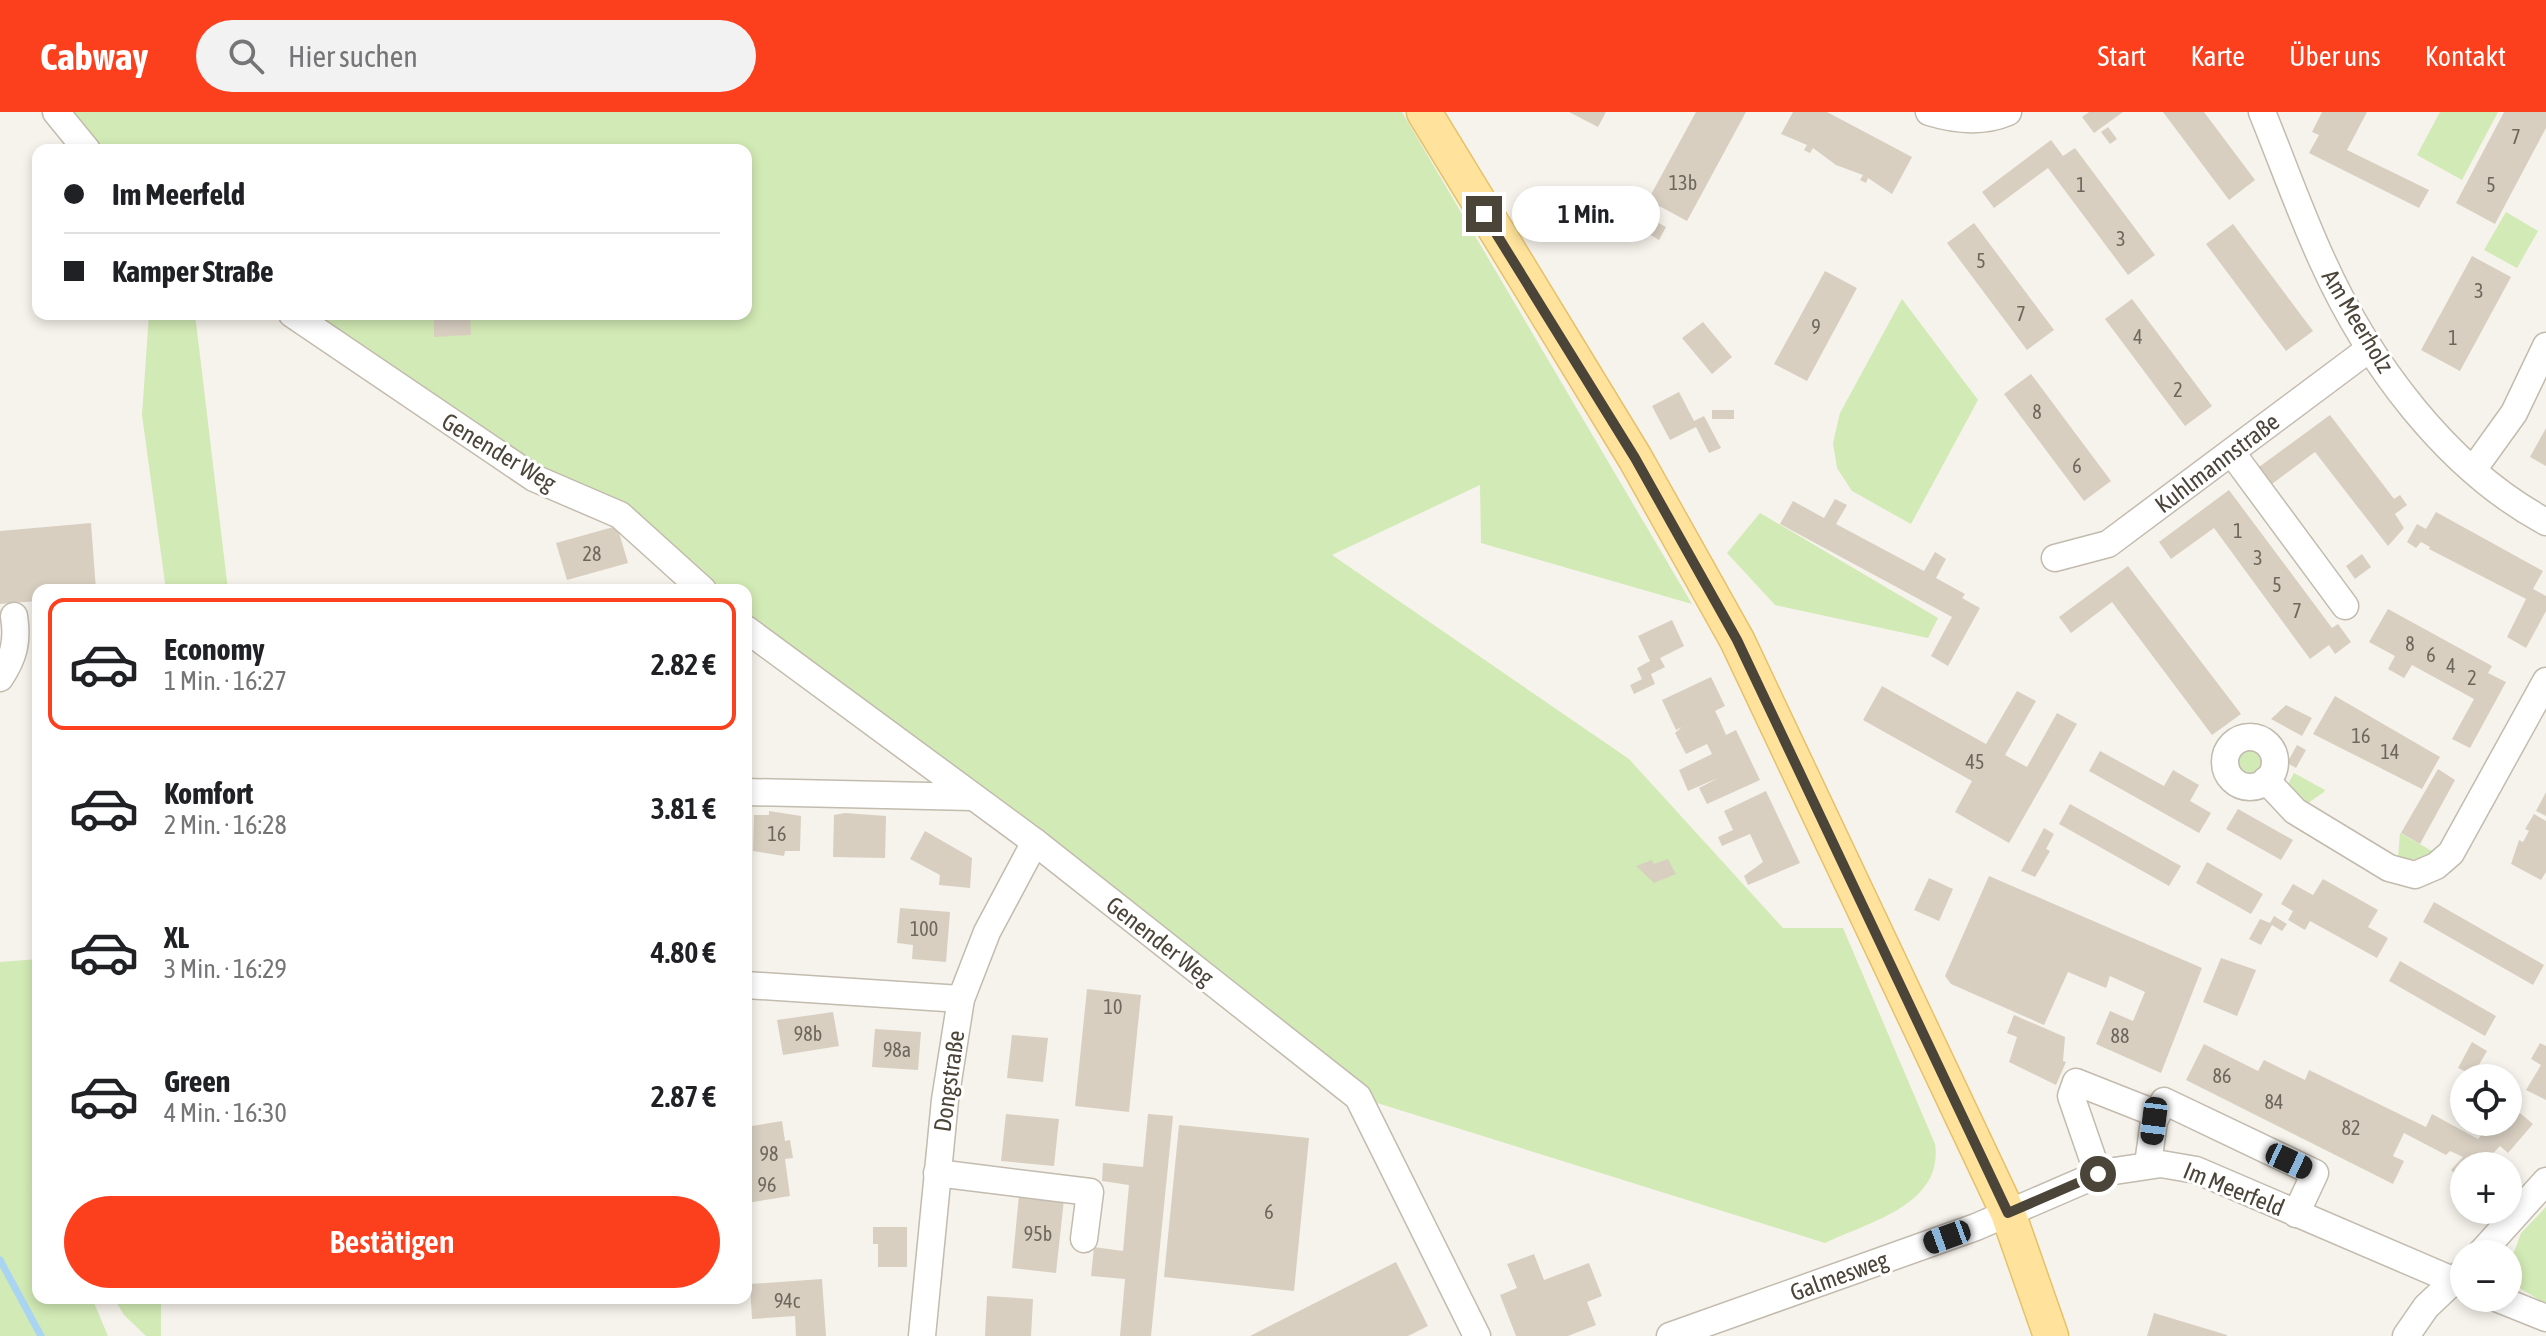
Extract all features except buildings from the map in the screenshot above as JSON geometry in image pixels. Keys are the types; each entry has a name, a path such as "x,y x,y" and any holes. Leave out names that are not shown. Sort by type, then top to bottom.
{"main road":[{"path":"1424,112 1499,240 1635,458 1705,579 1798,762 2008,1213 2051,1336"}],"street":[{"path":"56,112 82,144"},
{"path":"1929,112 1948,118 1991,119 2008,112"},
{"name":"Am Meerholz","path":"2262,112 2322,261 2369,349 2433,429 2473,470 2546,522"},
{"name":"Genender Weg","path":"301,320 534,478 620,515 696,584"},
{"path":"2473,470 2514,413 2546,348"},
{"name":"Kuhlmannstraße","path":"2055,558 2108,544 2369,349"},
{"path":"2232,453 2345,606"},
{"path":"0,678 12,660 17,634 14,616"},
{"name":"Genender Weg","path":"752,633 1035,842 1358,1097 1477,1336"},
{"path":"2266,780 2295,811 2389,868 2415,875 2436,866 2451,853 2546,681"},
{"path":"752,792 973,797"},
{"name":"Dongstraße","path":"922,1336 937,1173 961,999 987,932 1035,842"},
{"path":"752,985 961,999"},
{"path":"2098,1174 2071,1096 2076,1082 2157,1114"},
{"path":"2148,1164 2157,1114 2164,1101 2315,1173 2296,1214"},
{"name":"Im Meerfeld","path":"2008,1213 2098,1174 2148,1164 2175,1164 2450,1275"},
{"path":"937,1173 1090,1192 1084,1239"},
{"path":"2493,1240 2546,1181"},
{"name":"Galmesweg","path":"1675,1335 2008,1213"},
{"name":"Im Meerfeld","path":"2406,1336 2426,1307 2450,1288"},
{"path":"2522,1308 2546,1318"}],"green space":[{"path":"56,112 1402,112 1692,604 1481,543 1480,485 1332,555 1629,759 1783,928 1843,928 1935,1144 1935,1165 1928,1182 1900,1208 1825,1243 1358,1097 752,634 752,584 696,584 620,515 534,478 301,320 752,320 752,144 82,144"},
{"path":"2440,112 2498,112 2462,180 2417,155"},
{"path":"2506,212 2538,231 2517,268 2484,250"},
{"path":"1902,299 1978,400 1911,524 1852,491 1837,468 1833,443 1840,413"},
{"path":"149,320 196,320 227,584 165,584 142,415"},
{"path":"1760,513 1938,618 1928,638 1775,605 1727,553"},
{"path":"2249,745 2260,750 2265,761 2260,772 2249,777 2238,772 2233,761 2238,750"},
{"path":"2294,773 2324,792 2305,805 2288,784"},
{"path":"2400,833 2435,852 2417,860 2398,857"},
{"path":"32,959 32,1304 95,1304 108,1336 0,1336 0,962"},
{"path":"2546,1207 2546,1304 2522,1290 2522,1240 2518,1240 2521,1233"},
{"path":"118,1304 161,1304 161,1336 146,1336 124,1315"}],"waterway":[{"path":"0,1260 41,1336"}],"route":[{"path":"1484,214 1674,523 1737,640 1798,762 2008,1213 2098,1174"}]}
